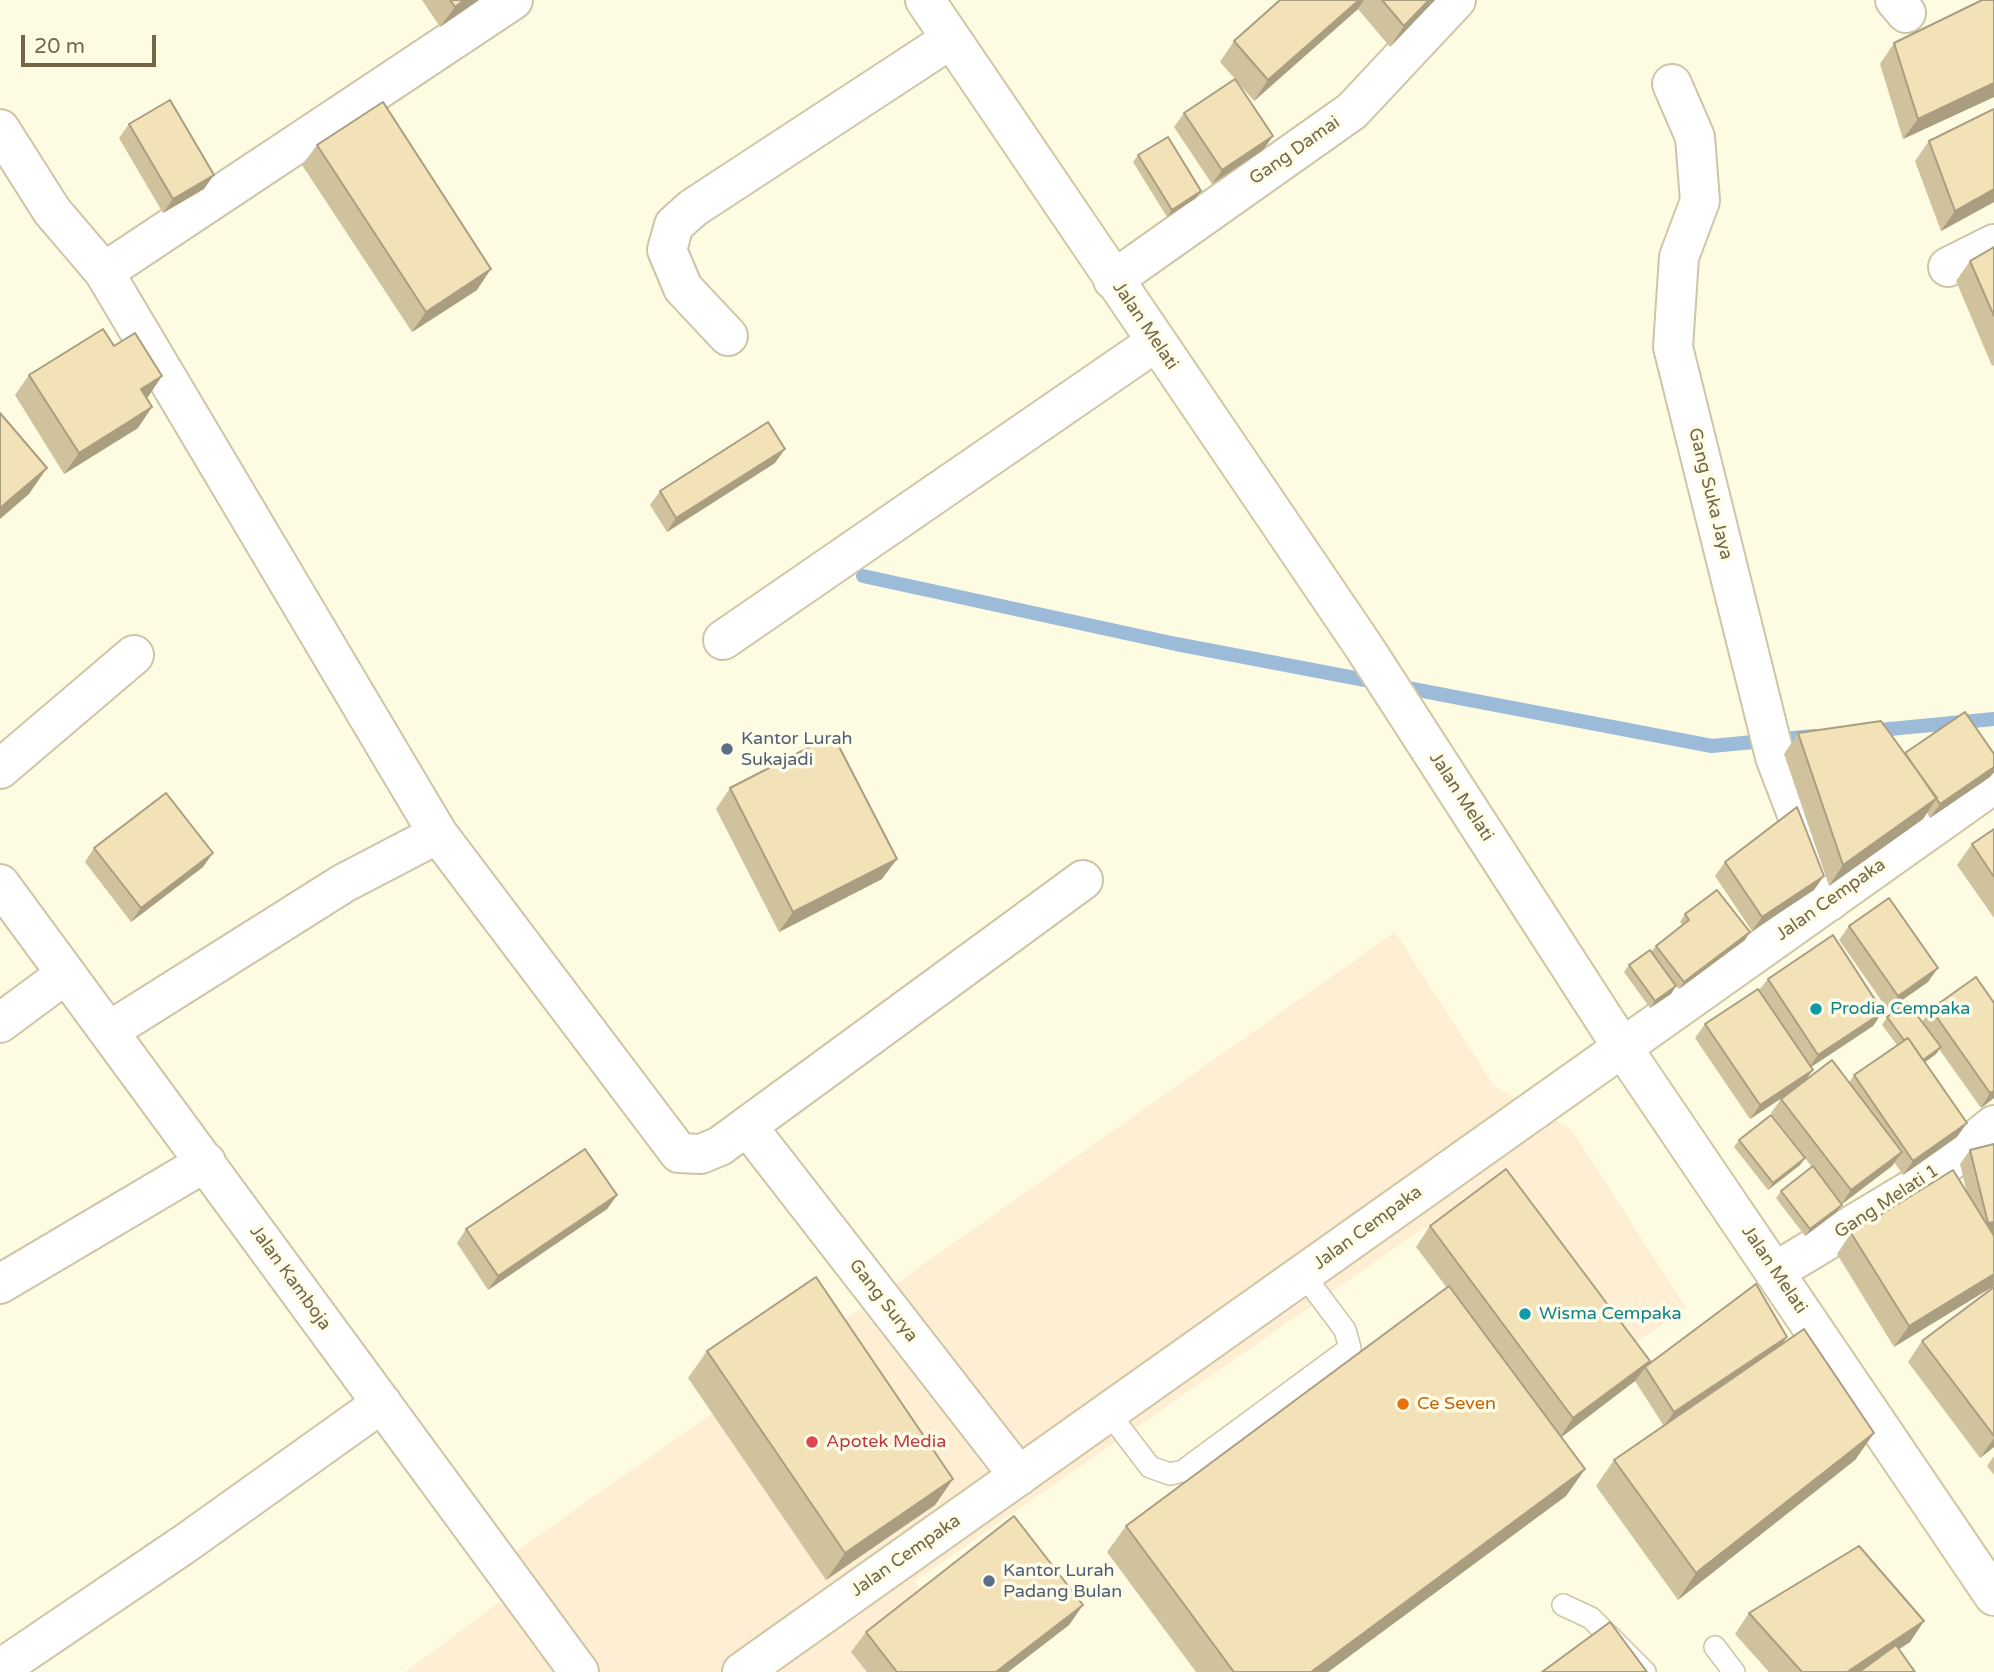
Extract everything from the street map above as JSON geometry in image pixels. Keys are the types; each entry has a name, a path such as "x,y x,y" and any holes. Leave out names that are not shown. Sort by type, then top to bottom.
{"street":[{"path":"104,272 513,0"},
{"name":"Jalan Melati","path":"925,0 1364,647 1622,1046 1994,1597"},
{"name":"Gang Damai","path":"1113,280 1352,111 1456,0"},
{"path":"728,336 683,288 667,250 674,225 693,208 951,39"},
{"name":"Gang Suka Jaya","path":"1672,84 1695,137 1700,201 1679,257 1672,347 1775,757 1830,901"},
{"path":"0,129 51,211 104,272 438,834 679,1153 701,1154 720,1146 1083,880"},
{"path":"1948,267 1994,244"},
{"path":"723,640 1156,342"},
{"path":"0,769 134,655"},
{"name":"Jalan Cempaka","path":"742,1672 1994,784"},
{"path":"108,1031 344,883 438,834"},
{"name":"Jalan Kamboja","path":"0,884 579,1672"},
{"path":"0,1023 66,974"},
{"name":"Gang Melati 1","path":"1776,1271 1924,1182 1994,1125"},
{"name":"Gang Surya","path":"747,1126 1019,1476"},
{"path":"0,1284 206,1162"},
{"path":"0,1669 186,1543 382,1403"}],"lane":[{"path":"1108,1412 1150,1467 1170,1474 1183,1471 1350,1348 1345,1330 1303,1275"},
{"path":"1563,1605 1591,1618 1645,1672"},
{"path":"1715,1647 1734,1672"}],"shaded area":[{"path":"1395,932 1494,1086 1571,1129 1686,1308 1544,1406 1425,1227 915,1581 976,1672 405,1672 512,1593 494,1567"}],"building":[{"path":"450,0 464,0 455,7"},
{"path":"1280,0 1359,0 1268,80 1234,41"},
{"path":"1382,0 1429,0 1404,26"},
{"path":"1982,0 1994,0 1994,83 1918,119 1894,43"},
{"path":"1235,79 1273,136 1222,170 1184,113"},
{"path":"170,100 214,175 173,199 129,124"},
{"path":"383,102 491,269 426,312 317,145"},
{"path":"1994,109 1994,189 1955,211 1929,141"},
{"path":"1168,137 1201,191 1172,210 1138,155"},
{"path":"1994,247 1994,316 1970,261"},
{"path":"103,329 114,346 135,333 162,376 141,389 152,407 79,453 29,375"},
{"path":"0,413 47,468 0,508"},
{"path":"768,422 785,449 676,518 660,491"},
{"path":"1965,712 1994,754 1994,767 1940,804 1905,753"},
{"path":"1881,721 1937,798 1843,865 1798,733"},
{"path":"833,735 897,859 793,912 730,788"},
{"path":"166,793 213,853 141,908 94,848"},
{"path":"1797,807 1824,876 1762,917 1725,862"},
{"path":"1994,829 1994,877 1972,844"},
{"path":"1717,890 1750,932 1684,982 1656,946 1689,920 1685,914"},
{"path":"1889,898 1938,968 1898,996 1849,926"},
{"name":"Prodia Cempaka","path":"1833,935 1883,1012 1818,1055 1768,979"},
{"path":"1650,950 1676,986 1655,1001 1629,965"},
{"path":"1976,977 1994,1003 1994,1091 1990,1093 1931,1009"},
{"path":"1758,989 1813,1070 1760,1105 1705,1024"},
{"path":"1907,1002 1941,1047 1923,1060 1908,1038 1904,1040 1887,1017"},
{"path":"1908,1038 1967,1123 1913,1161 1854,1075"},
{"path":"1832,1060 1902,1152 1851,1190 1781,1099"},
{"path":"1771,1115 1805,1158 1773,1183 1739,1140"},
{"path":"1994,1144 1994,1222 1988,1223 1970,1150"},
{"path":"585,1149 617,1195 498,1276 466,1229"},
{"path":"1813,1166 1842,1205 1810,1229 1781,1191"},
{"name":"Wisma Cempaka","path":"1506,1169 1650,1361 1573,1418 1430,1226"},
{"path":"1953,1170 1994,1236 1994,1274 1909,1326 1851,1233"},
{"name":"Apotek Media","path":"816,1277 953,1479 845,1553 707,1351"},
{"path":"1756,1284 1787,1337 1674,1412 1645,1367"},
{"name":"Ce Seven","path":"1449,1286 1585,1469 1311,1672 1234,1672 1126,1526"},
{"path":"1994,1287 1994,1436 1922,1341"},
{"path":"1804,1329 1874,1433 1696,1573 1614,1460"},
{"name":"Kantor Lurah Padang Bulan","path":"1014,1516 1083,1605 996,1672 897,1672 866,1632"},
{"path":"1859,1546 1924,1621 1847,1672 1802,1672 1749,1613"},
{"path":"1610,1622 1647,1672 1542,1672"},
{"path":"1896,1645 1915,1672 1859,1672"}],"waterway":[{"path":"863,576 1176,644 1712,746 1814,736"},
{"path":"1869,731 1994,719"}],"place":[{"name":"Kantor Lurah Sukajadi","path":"727,749"},
{"name":"Prodia Cempaka","path":"1816,1009"},
{"name":"Wisma Cempaka","path":"1525,1314"},
{"name":"Ce Seven","path":"1403,1404"},
{"name":"Apotek Media","path":"812,1442"},
{"name":"Kantor Lurah Padang Bulan","path":"989,1581"}]}
